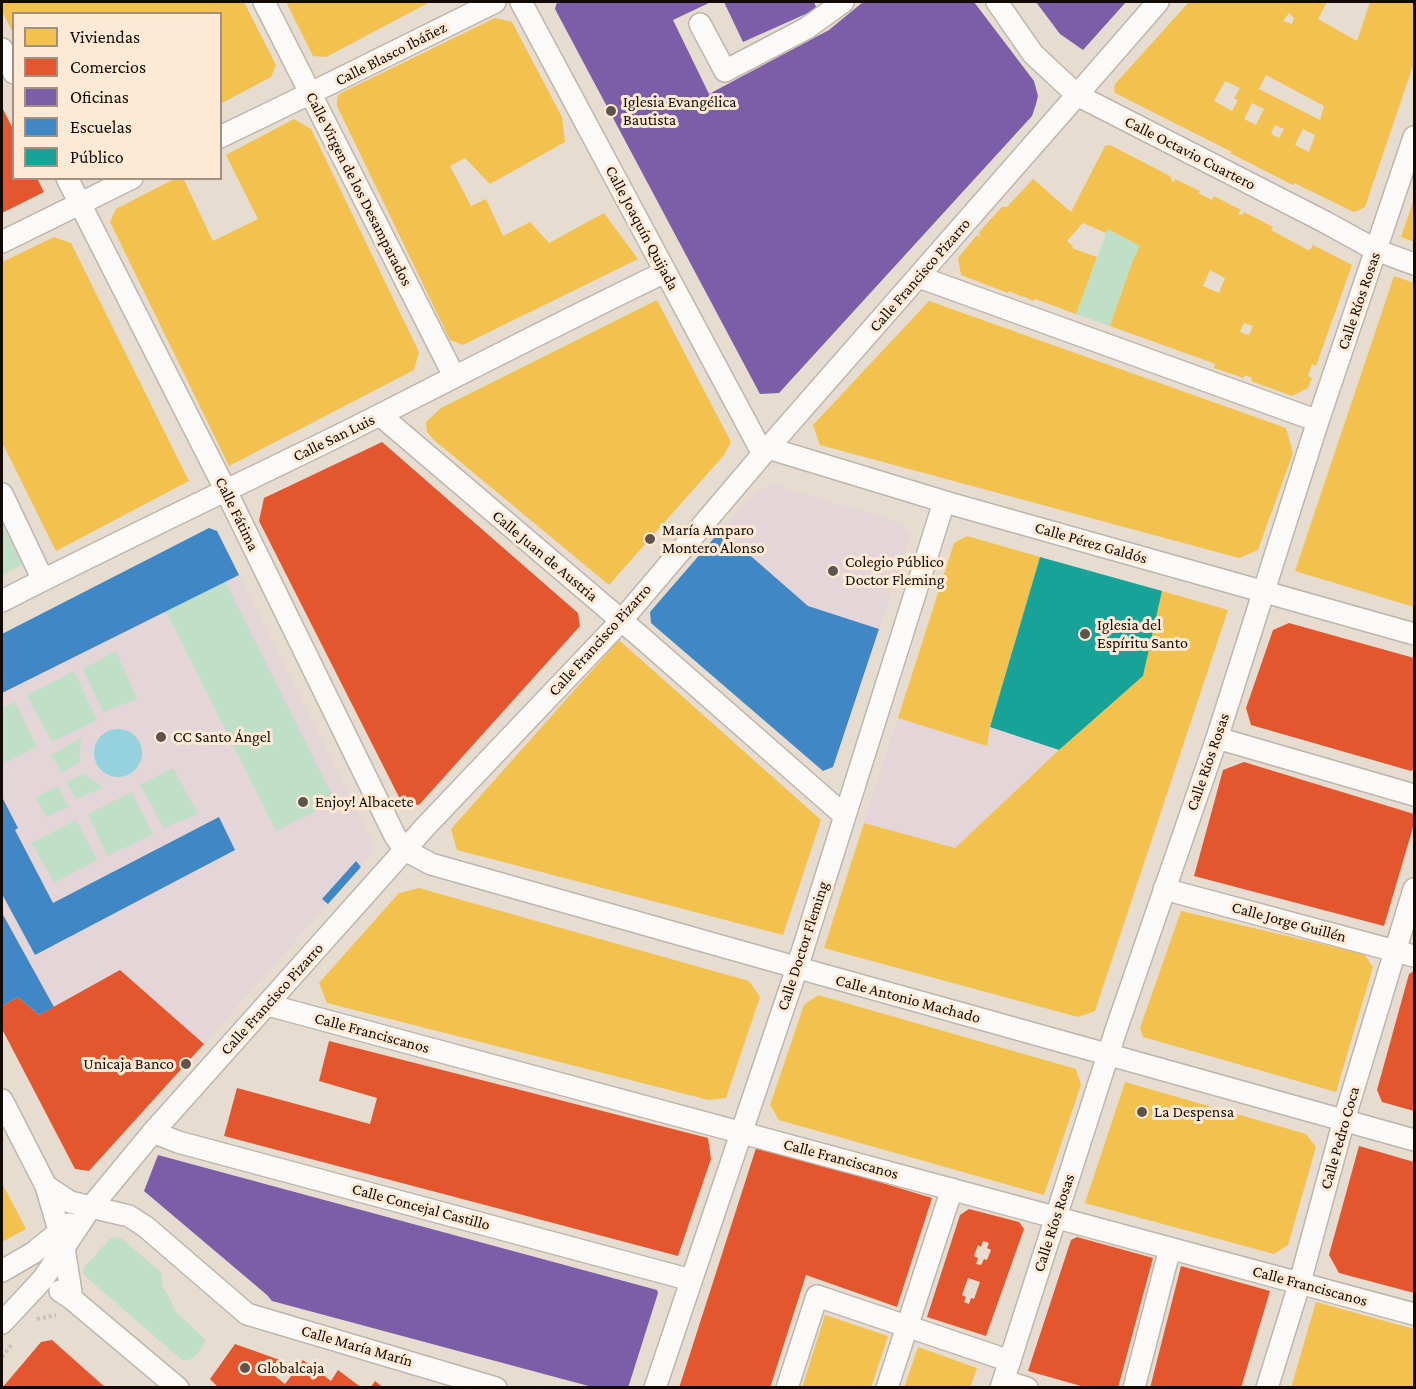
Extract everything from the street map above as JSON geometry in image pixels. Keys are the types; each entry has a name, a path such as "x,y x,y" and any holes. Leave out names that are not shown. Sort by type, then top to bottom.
{"street":[{"name":"Calle Virgen de los Desamparados","path":"264,2 454,376"},
{"name":"Calle Blasco Ibáñez","path":"222,136 495,2"},
{"name":"Calle Joaquín Quijada","path":"521,2 665,272 765,452"},
{"path":"700,24 725,71 807,28 843,2"},
{"name":"Calle Octavio Cuartero","path":"997,2 1033,54 1077,96 1376,250 1414,264"},
{"name":"Calle Francisco Pizarro","path":"3,1316 43,1279 62,1239 153,1132 405,850 621,621 765,452 1158,2"},
{"path":"2,49 12,68"},
{"name":"Calle Ríos Rosas","path":"1005,1376 1108,1054 1217,738 1318,421 1414,137"},
{"name":"Calle Fátima","path":"68,180 226,491 395,836 405,850"},
{"path":"2,242 128,180"},
{"name":"Calle San Luis","path":"2,601 665,272"},
{"path":"919,277 1318,421"},
{"name":"Calle Juan de Austria","path":"380,415 845,816"},
{"name":"Calle Pérez Galdós","path":"765,452 1414,634"},
{"path":"2,494 43,580"},
{"name":"Calle Doctor Fleming","path":"655,1388 797,968 944,502"},
{"path":"1217,738 1414,795"},
{"name":"Calle Antonio Machado","path":"405,850 431,864 1414,1140"},
{"name":"Calle Jorge Guillén","path":"1164,889 1405,953"},
{"name":"Calle Pedro Coca","path":"1267,1388 1300,1282 1344,1120 1405,953 1414,889"},
{"name":"Calle Franciscanos","path":"268,1005 1414,1314"},
{"path":"2,1100 46,1186 62,1239 72,1299"},
{"name":"Calle Concejal Castillo","path":"153,1132 178,1142 691,1280"},
{"name":"Calle María Marín","path":"46,1186 70,1202 129,1216 146,1227 247,1314 496,1388"},
{"path":"887,1388 952,1189"},
{"path":"2,1272 62,1239"},
{"path":"1134,1388 1170,1248"},
{"path":"43,1279 72,1299 178,1388"},
{"path":"787,1388 817,1296 907,1326 1027,1388"}],"path":[{"path":"33,1320 57,1315 64,1319"},
{"path":"2,1356 14,1342"}],"shaded area":[{"name":"Colegio Público Doctor Fleming","path":"774,485 902,523 910,536 879,629 808,606 721,530 759,489"},
{"name":"CC Santo Ángel","path":"209,528 217,531 372,841 371,855 204,1044 120,970 39,1015 19,997 2,1006 2,634"},
{"path":"898,718 987,746 990,727 1059,750 955,848 864,823"}],"green space":[{"path":"1108,229 1140,246 1110,326 1076,314"},
{"path":"2,523 22,564 2,575"},
{"path":"225,581 335,801 276,831 166,611"},
{"path":"116,651 137,699 103,712 83,669"},
{"path":"74,671 97,720 52,742 27,695"},
{"path":"15,702 37,747 2,764 2,708"},
{"path":"81,738 79,763 62,773 51,755"},
{"path":"173,768 198,814 164,828 140,785"},
{"path":"84,774 103,787 77,799 66,782"},
{"path":"58,786 69,807 46,817 36,797"},
{"path":"132,792 153,834 107,856 88,814"},
{"path":"76,820 97,860 54,883 32,843"},
{"path":"121,1238 161,1272 163,1288 175,1311 206,1340 194,1357 182,1360 85,1276 84,1267 110,1239"}],"water":[{"path":"118,729 135,736 142,753 135,770 118,777 101,770 94,753 101,736"}],"building: Viviendas":[{"path":"2,2 244,2 276,65 271,77 222,103 222,12 12,12 12,31 2,11"},
{"path":"286,2 430,2 326,57 313,56"},
{"path":"1189,2 1327,2 1318,19 1357,41 1370,2 1414,2 1414,63 1365,207 1354,212 1294,183 1293,185 1115,93 1115,84","holes":["1289,13 1294,18 1292,24 1283,21","1266,75 1324,106 1320,120 1259,89","1225,81 1240,88 1234,98 1238,100 1232,111 1214,101","1252,103 1264,109 1256,125 1244,119","1275,125 1284,129 1279,138 1271,134","1303,129 1315,135 1309,152 1295,145"]},
{"path":"495,18 512,22 562,117 565,142 490,184 465,158 450,166 471,206 486,199 503,236 530,222 549,243 604,213 638,259 463,345 450,340 337,106 337,99 339,94"},
{"path":"294,119 311,129 419,352 414,370 229,466 110,222 116,209 172,180 184,180 213,241 258,219 226,155"},
{"path":"1110,145 1170,176 1172,181 1174,182 1175,179 1200,191 1198,193 1212,200 1214,196 1241,210 1238,214 1242,215 1244,212 1273,227 1271,230 1308,250 1313,245 1352,265 1316,366 1312,364 1308,376 1312,378 1308,388 1292,396 1251,381 1252,378 1245,375 1243,378 1214,368 1213,363 1110,326 1140,246 1108,229 1106,233 1083,223 1067,241 1073,246 1072,248 1097,257 1076,314 1035,299 1033,301 1009,291 1008,293 961,275 958,258 977,235 980,238 979,232 1002,207 1007,207 1033,179 1071,212 1105,146","holes":["1210,270 1225,278 1219,293 1203,286","1244,323 1253,326 1249,335 1240,332"]},
{"path":"1414,199 1414,242 1401,237"},
{"path":"54,237 71,243 189,481 56,551 2,442 2,262"},
{"path":"1394,276 1414,283 1414,607 1295,571"},
{"path":"657,300 731,442 724,455 609,585 434,440 427,432 426,422 441,408"},
{"path":"929,301 1286,428 1293,453 1258,550 1239,558 820,445 813,425"},
{"path":"967,536 1040,557 990,727 987,746 898,718 954,543"},
{"path":"1162,591 1228,610 1095,1011 1078,1017 824,948 864,823 955,848 1059,750 1143,676"},
{"path":"619,640 821,820 783,935 457,850 451,829"},
{"path":"419,888 749,981 760,997 726,1098 709,1100 327,1003 319,983 399,893"},
{"path":"1181,911 1364,954 1373,967 1336,1092 1143,1037 1140,1028"},
{"path":"818,995 1076,1069 1081,1085 1044,1195 779,1120 770,1105 804,1005"},
{"path":"1125,1082 1306,1134 1316,1147 1288,1245 1274,1254 1085,1203"},
{"path":"2,1183 26,1229 2,1242"},
{"path":"1316,1302 1414,1329 1414,1388 1291,1388"},
{"path":"825,1315 888,1336 871,1388 802,1388"},
{"path":"918,1347 977,1368 970,1388 904,1388"}],"building: Comercios":[{"path":"2,107 12,127 12,180 38,180 44,192 2,213"},
{"path":"382,442 578,613 580,626 419,805 402,803 259,521 264,498"},
{"path":"1289,623 1414,658 1414,769 1411,771 1251,725 1246,708 1273,630"},
{"path":"1244,762 1414,814 1414,824 1384,926 1194,876 1223,770"},
{"path":"120,970 204,1044 89,1171 75,1169 2,1029 2,1006 18,997 39,1015"},
{"path":"1414,971 1414,1111 1382,1102 1377,1090 1409,974"},
{"path":"329,1041 708,1138 711,1159 678,1256 224,1136 237,1088 370,1124 377,1098 319,1081"},
{"path":"757,1145 932,1198 897,1307 806,1275 770,1388 679,1388"},
{"path":"1359,1146 1414,1162 1414,1293 1339,1273 1329,1255"},
{"path":"969,1209 1019,1222 1024,1229 986,1336 927,1317 960,1215","holes":["983,1241 989,1243 987,1248 991,1250 987,1260 984,1259 981,1265 976,1264 978,1258 974,1256 978,1245 981,1247","968,1278 980,1282 974,1299 971,1298 969,1304 964,1302 966,1297 962,1295"]},
{"path":"1077,1237 1153,1258 1118,1388 1088,1388 1028,1371 1071,1240"},
{"path":"1181,1266 1270,1291 1241,1388 1150,1388"},
{"path":"52,1340 106,1388 2,1388 41,1342"},
{"path":"235,1344 280,1360 271,1373 285,1384 303,1360 331,1381 338,1370 362,1388 219,1388 210,1379"},
{"path":"375,1381 384,1388 370,1388"}],"building: Oficinas":[{"path":"557,2 711,2 673,20 709,94 829,30 863,2 974,2 1034,81 1038,96 1032,116 779,393 760,394 555,9"},
{"path":"724,2 814,2 817,9 743,42"},
{"path":"1036,2 1126,2 1083,50 1060,34"},
{"path":"158,1155 657,1290 658,1293 628,1388 596,1388 272,1301 144,1191"}],"building: Escuelas":[{"path":"209,528 217,531 239,575 2,693 2,634"},
{"path":"721,530 808,606 879,629 833,767 823,771 651,623 650,612"},
{"path":"2,797 18,828 15,830 53,903 219,817 235,850 35,955 2,894"},
{"path":"356,861 361,867 328,904 322,899"},
{"path":"2,913 54,1007 39,1015 18,997 2,1006"}],"building: Público":[{"name":"Iglesia del Espíritu Santo","path":"1040,557 1162,591 1143,676 1059,750 990,727"}],"place":[{"name":"Iglesia Evangélica Bautista","path":"611,111"},
{"name":"María Amparo Montero Alonso","path":"650,539"},
{"name":"Colegio Público Doctor Fleming","path":"833,571"},
{"name":"Iglesia del Espíritu Santo","path":"1085,634"},
{"name":"CC Santo Ángel","path":"161,737"},
{"name":"Enjoy! Albacete","path":"303,802"},
{"name":"Unicaja Banco","path":"186,1064"},
{"name":"La Despensa","path":"1142,1112"},
{"name":"Globalcaja","path":"245,1368"}]}
